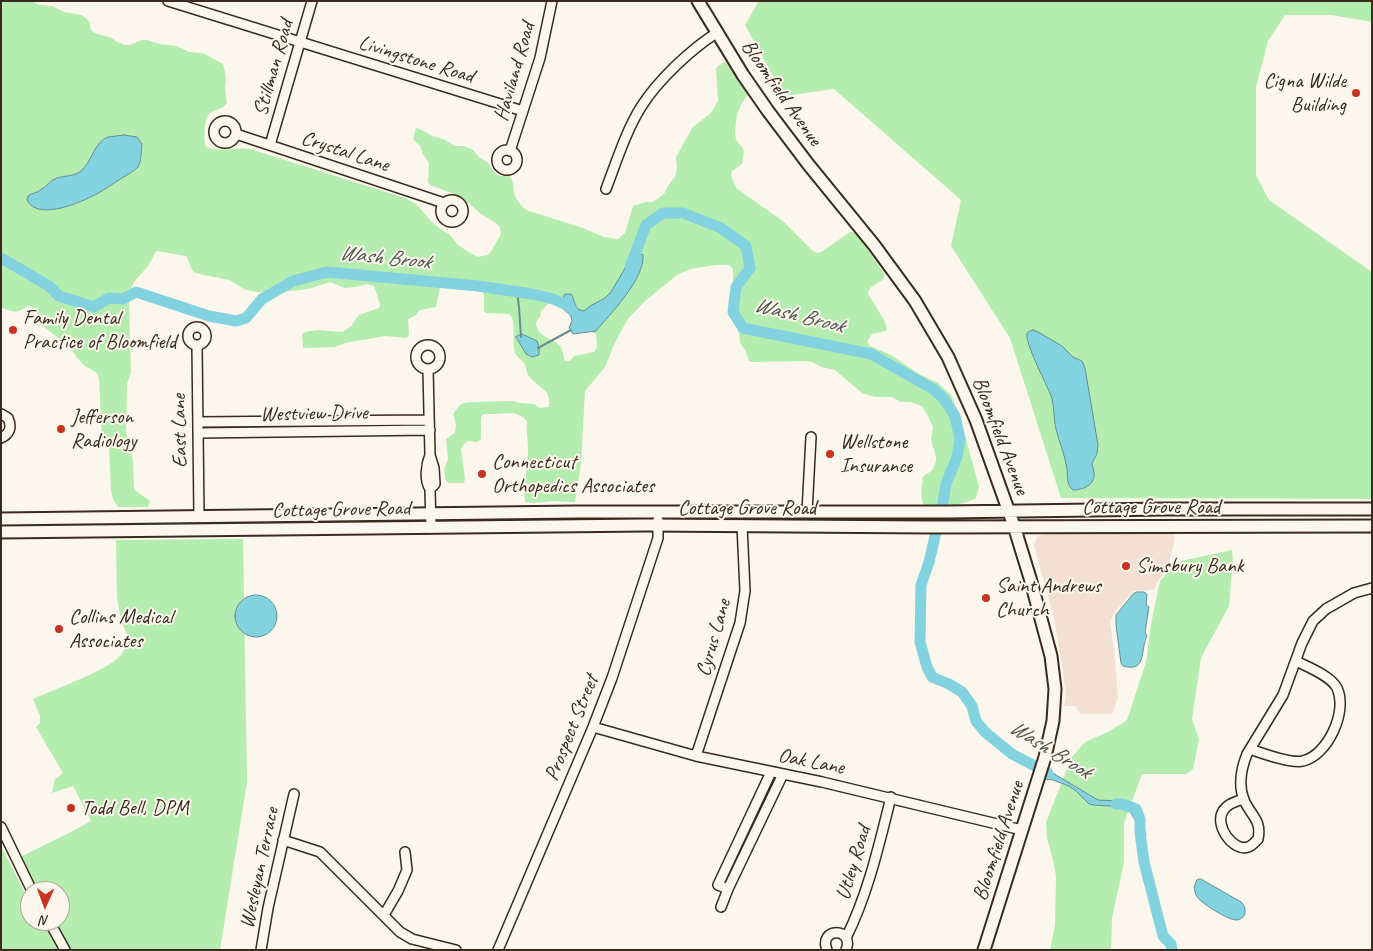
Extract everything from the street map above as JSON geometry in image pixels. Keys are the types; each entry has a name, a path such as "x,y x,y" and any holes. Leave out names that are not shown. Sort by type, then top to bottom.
{"main road":[{"name":"Bloomfield Avenue","path":"698,1 743,75 808,164 874,244 915,301 952,366 976,420 1014,526 1051,656 1055,689 1053,721 1045,757 984,950"},
{"path":"1158,526 1166,509"},
{"name":"Cottage Grove Road","path":"1,519 659,512 1372,509"},
{"path":"108,517 108,531"},
{"name":"Cottage Grove Road","path":"1,532 742,525 931,528 1014,526 1372,526"}],"street":[{"name":"Livingstone Road","path":"168,1 523,111"},
{"name":"Stillman Road","path":"270,145 312,1"},
{"name":"Haviland Road","path":"510,151 540,58 552,1"},
{"path":"606,189 634,119 648,96 684,59 718,32"},
{"name":"Crystal Lane","path":"236,134 444,203"},
{"name":"East Lane","path":"197,346 199,516"},
{"path":"428,369 430,455 434,468 435,484 430,489 432,528"},
{"path":"1,414 8,418 11,427 6,436 1,438"},
{"name":"Westview Drive","path":"198,422 430,420"},
{"name":"Westview Drive","path":"198,433 430,430"},
{"path":"807,512 811,437"},
{"name":"Prospect Street","path":"498,950 612,678 658,538 659,512"},
{"name":"Cyrus Lane","path":"696,756 740,623 744,591 742,525"},
{"path":"1244,799 1230,804 1220,817 1220,824 1228,837 1239,847 1248,847 1258,839 1259,826 1242,793 1241,776 1243,764 1283,695 1302,643 1313,621 1326,609 1351,595 1372,588"},
{"path":"1351,595 1372,593"},
{"path":"1250,749 1290,761 1302,762 1320,750 1332,734 1338,721 1341,707 1340,696 1336,686 1316,671 1296,661"},
{"name":"Oak Lane","path":"593,727 696,756 891,798 1022,830"},
{"path":"728,889 718,885 771,772"},
{"path":"721,907 783,774"},
{"name":"Wesleyan Terrace","path":"261,950 268,908 294,794"},
{"name":"Utley Road","path":"846,950 848,946 846,938 874,864 891,798"},
{"path":"1,827 27,881"},
{"path":"284,840 320,852 400,932 412,939 456,950"},
{"path":"384,916 407,870 405,852"},
{"path":"55,931 65,950"},
{"path":"826,950 825,943 830,934 838,932 846,938"}],"shaded area":[{"path":"1049,532 1175,534 1167,570 1158,581 1154,590 1134,591 1117,609 1110,621 1118,698 1112,714 1081,714 1075,706 1064,706 1066,693 1054,618 1034,545 1037,537"}],"green space":[{"path":"1,1 32,1 39,5 52,6 64,12 82,15 89,21 91,30 94,33 112,38 125,45 147,40 177,46 189,52 203,53 223,64 226,77 227,103 210,113 206,119 206,147 212,149 250,149 405,198 416,204 432,222 450,235 458,245 478,257 490,253 501,234 499,226 481,214 462,197 430,185 428,182 429,163 420,146 413,139 416,128 455,146 464,146 473,150 487,162 496,174 509,176 513,182 515,196 526,210 583,228 604,237 618,239 625,233 633,206 653,202 664,194 675,177 677,169 676,157 693,127 711,113 718,101 716,69 720,64 726,62 748,95 737,114 736,140 744,151 742,164 732,171 731,175 736,188 784,222 817,253 850,232 858,236 885,277 870,288 868,294 884,320 887,329 886,331 872,334 867,341 870,346 891,355 919,374 938,383 951,395 959,414 979,487 976,498 965,503 950,506 923,504 921,493 923,477 933,469 936,456 931,440 933,427 922,406 910,402 901,402 892,397 875,397 862,393 835,370 812,362 749,361 740,343 737,316 731,304 733,269 729,265 690,269 677,275 645,301 627,320 605,367 585,391 581,464 575,502 553,501 534,503 525,502 528,449 527,421 516,414 482,415 481,439 477,442 468,441 461,449 464,483 449,483 446,481 444,470 448,459 446,439 455,433 456,424 453,414 460,405 474,402 512,401 534,404 540,408 549,407 546,392 528,375 526,366 515,353 512,317 509,314 486,313 484,311 484,295 482,291 440,288 436,307 420,310 416,315 408,319 409,334 407,338 385,336 345,343 335,347 303,348 302,335 305,332 317,330 343,332 351,326 359,315 379,308 380,304 374,286 367,284 345,288 330,282 308,289 258,292 246,290 229,280 195,273 186,256 157,251 148,266 134,282 130,290 129,302 131,372 127,384 126,432 133,462 134,488 150,501 148,507 118,507 111,491 109,447 102,438 99,379 97,373 85,366 68,345 40,324 37,313 30,306 17,311 1,307","holes":["140,140 142,144 141,161 133,172 125,175 103,191 76,204 54,209 31,194 57,179 78,174 88,163 98,146","552,300 565,306 573,321 596,334 597,347 594,352 574,356 570,361 565,361 559,345 538,331 536,322 540,317 541,311"]},
{"path":"759,1 1372,1 1372,22 1332,15 1285,15 1268,41 1256,87 1256,175 1269,200 1372,272 1372,499 1061,498 1010,338 951,246 961,200 834,89 784,96 745,25"},
{"path":"243,539 247,782 220,950 1,950 1,846 20,883 20,931 70,931 70,881 27,881 16,859 91,821 73,786 52,793 55,779 63,773 36,727 40,723 40,716 33,699 93,673 121,655 128,636 121,621 117,598 116,540"},
{"path":"1232,550 1229,606 1201,658 1192,719 1199,739 1193,769 1186,774 1142,774 1124,823 1124,862 1112,918 1111,950 1050,950 1055,925 1056,876 1047,838 1046,822 1072,757 1085,742 1108,732 1127,720 1146,662 1151,624 1160,581 1174,565 1181,561"}],"water":[{"path":"124,135 137,137 142,144 138,167 132,172 95,195 63,208 41,210 33,207 27,200 28,196 55,179 79,172 104,139"},
{"path":"638,253 643,255 638,275 618,306 596,331 573,334 569,328 572,321 571,316 559,305 565,294 571,294 576,307 584,311 611,292 631,256"},
{"path":"1033,330 1062,346 1073,357 1082,361 1085,368 1098,445 1097,454 1092,463 1093,480 1088,486 1081,489 1073,490 1068,483 1066,464 1056,429 1051,395 1027,338 1028,332"},
{"path":"522,334 537,341 539,355 532,357 526,354 516,337"},
{"path":"1137,592 1147,594 1146,605 1149,607 1145,632 1147,636 1139,663 1131,667 1123,666 1121,663 1116,615 1133,594"},
{"path":"260,595 268,598 274,604 277,616 274,628 268,634 252,637 244,634 238,628 235,612 238,604 244,598"},
{"path":"1046,769 1098,800 1124,802 1141,817 1146,835 1139,836 1138,826 1130,811 1123,807 1089,804 1069,786 1053,780 1043,779"},
{"path":"1201,879 1241,902 1245,909 1243,917 1238,920 1232,919 1201,901 1196,896 1194,887 1197,880"}],"waterway":[{"name":"Wash Brook","path":"630,267 646,225 663,213 683,213 721,228 746,246 750,268 736,287 733,312 743,328 871,354 933,389 943,398 955,416 960,439 957,457 946,484 929,562 921,585 920,642 932,677 962,692 972,706 976,721 985,732 1012,754 1048,773"},
{"name":"Wash Brook","path":"1,258 49,286 59,296 94,307 109,298 123,299 136,292 209,316 236,321 246,318 262,299 293,281 327,272 478,286 532,294 553,299 569,306 572,310"},
{"path":"517,291 521,337"},
{"path":"538,348 571,330"},
{"name":"Wash Brook","path":"1116,804 1136,809 1140,819 1144,862 1163,936 1171,944 1172,950"}],"place":[{"name":"Cigna Wilde Building","path":"1356,93"},
{"name":"Family Dental Practice of Bloomfield","path":"13,330"},
{"name":"Jefferson Radiology","path":"61,429"},
{"name":"Wellstone Insurance","path":"830,454"},
{"name":"Connecticut Orthopedics Associates","path":"482,474"},
{"name":"Simsbury Bank","path":"1126,566"},
{"name":"Saint Andrews Church","path":"986,598"},
{"name":"Collins Medical Associates","path":"59,629"},
{"name":"Todd Bell, DPM","path":"71,808"}]}
